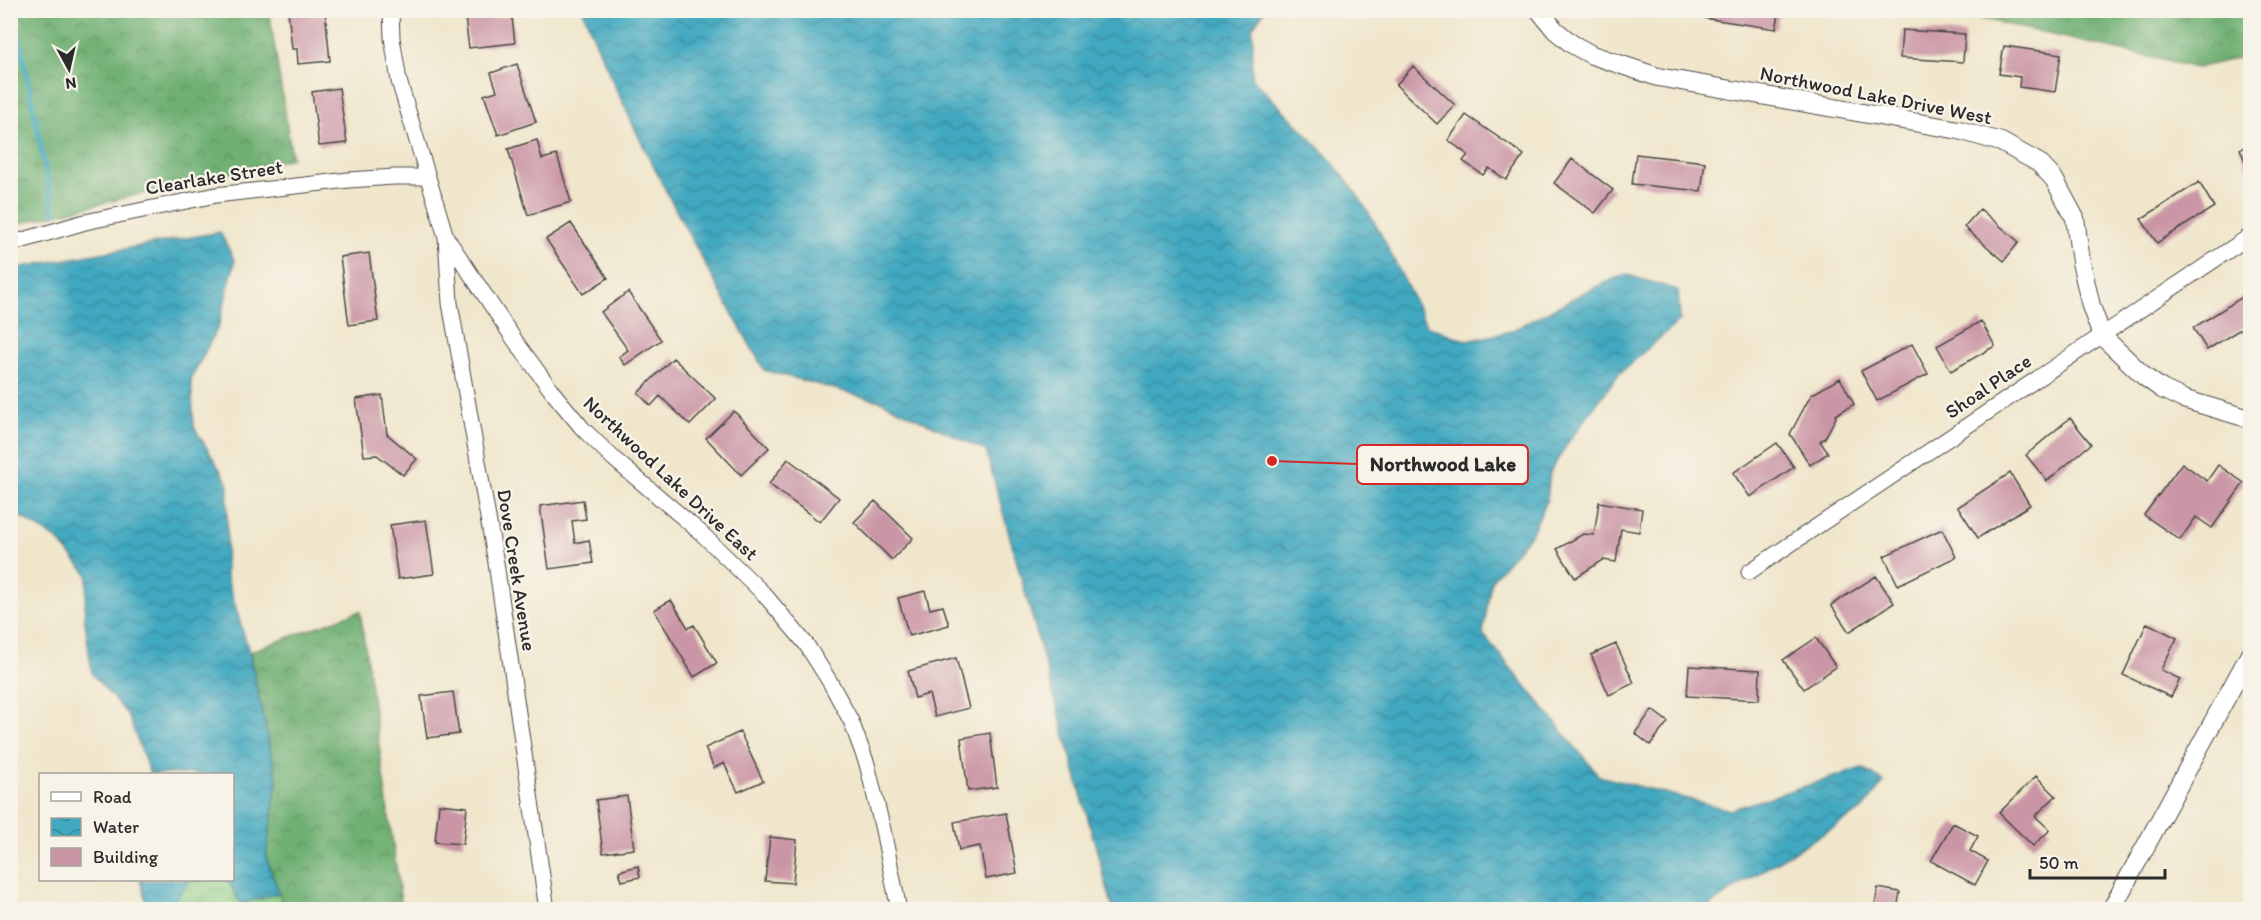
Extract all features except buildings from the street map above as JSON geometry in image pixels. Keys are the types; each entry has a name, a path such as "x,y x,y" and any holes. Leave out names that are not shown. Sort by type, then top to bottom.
{"street":[{"name":"Northwood Lake Drive East","path":"391,10 392,38 399,81 446,237 516,342 583,429 614,459 700,532 764,594 806,644 830,682 863,753 883,830 899,909"},
{"name":"Northwood Lake Drive West","path":"1539,10 1555,30 1572,44 1592,55 1658,76 1959,130 2001,142 2039,163 2054,179 2075,218 2081,262 2091,306 2102,336 2162,390 2183,399 2250,419"},
{"name":"Clearlake Street","path":"10,244 85,222 216,195 349,180 428,177"},
{"name":"Shoal Place","path":"1749,572 2250,236"},
{"name":"Dove Creek Avenue","path":"446,237 450,303 496,563 546,909"},
{"path":"2111,909 2250,654"}],"green space":[{"path":"10,11 269,11 292,158 11,225"},
{"path":"1949,11 2250,11 2250,55 2197,68"},
{"path":"360,611 402,909 283,909 266,857 277,780 249,652"},
{"path":"189,881 229,881 241,904 279,893 283,909 167,910"}],"water":[{"path":"583,11 1264,11 1253,27 1252,78 1320,148 1356,193 1385,241 1427,326 1468,341 1511,331 1625,274 1678,290 1680,320 1618,375 1569,441 1550,472 1547,501 1531,534 1491,581 1483,634 1599,776 1730,810 1862,768 1884,782 1862,810 1744,882 1705,909 1113,909 986,451 883,402 764,370 644,148"},
{"path":"220,232 235,261 219,325 191,379 194,427 228,483 226,575 249,652 277,780 266,857 279,893 241,904 229,881 234,881 234,773 150,773 128,715 92,674 84,615 88,575 57,539 13,512 10,502 11,269"},
{"path":"140,881 189,881 167,910 148,909"}],"waterway":[{"path":"14,10 54,213"}],"place":[{"name":"Northwood Lake","path":"1272,461"}]}
